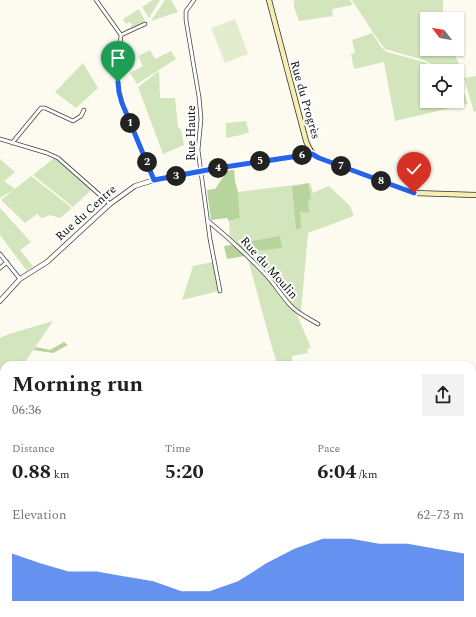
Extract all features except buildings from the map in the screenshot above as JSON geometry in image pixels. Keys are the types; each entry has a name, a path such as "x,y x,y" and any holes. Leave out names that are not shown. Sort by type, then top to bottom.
{"main road":[{"name":"Rue du Progrès","path":"269,0 306,141 312,154 319,158 414,193 476,194"}],"street":[{"path":"96,0 121,35 118,69 119,92 154,180"},
{"name":"Rue Haute","path":"194,0 186,11 186,20 201,113 198,149 220,291"},
{"path":"121,35 145,24"},
{"path":"12,143 41,108 45,108 72,121 81,116 84,110"},
{"path":"0,139 47,153 58,158 110,204"},
{"name":"Rue du Centre","path":"0,301 20,279 51,258 110,204 129,189 141,183 218,168 312,154"},
{"name":"Rue du Moulin","path":"208,221 250,258 270,279 290,306 297,312 318,324"},
{"path":"0,254 20,279"},
{"path":"0,268 7,262"}],"green space":[{"path":"153,0 160,0 149,18 142,7"},
{"path":"165,0 171,0 178,12 151,21"},
{"path":"350,0 353,5 332,9 333,16 299,21 294,7 294,1"},
{"path":"352,0 443,0 443,12 420,12 420,56 455,56 459,64 431,64 424,60 385,49"},
{"path":"139,9 146,23 127,33 125,30 130,28 132,24 129,22 126,24 123,19"},
{"path":"235,19 248,54 225,63 211,28"},
{"path":"372,33 381,47 387,52 428,64 420,64 420,108 451,108 395,121 384,62 354,69 351,54 355,53 352,40"},
{"path":"150,50 155,59 171,51 176,59 137,84 130,73 143,66 138,56"},
{"path":"83,63 98,88 76,108 55,92"},
{"path":"159,71 160,98 175,98 178,127 181,130 184,145 163,154 138,87"},
{"path":"476,76 476,111 474,112 464,78"},
{"path":"464,93 465,94 468,104 464,105"},
{"path":"246,121 249,132 226,138 226,123"},
{"path":"54,158 91,190 73,207 33,175"},
{"path":"0,159 15,172 4,181 15,189 0,198"},
{"path":"234,167 240,218 229,221 227,218 211,220 207,190 215,189 224,176 223,168"},
{"path":"31,176 72,208 60,218 50,215 42,218 37,214 25,223 1,200"},
{"path":"308,183 311,199 308,200 309,213 300,211 301,228 296,229 292,187"},
{"path":"310,183 313,193 329,186 350,206 354,216 308,233 301,312 296,312 311,348 307,349 308,353 292,356 293,361 277,361 246,252 230,238 229,221 240,218 238,192"},
{"path":"0,208 31,242 20,250 33,266 27,271 0,235"},
{"path":"280,236 282,248 244,252 245,256 227,259 224,246"},
{"path":"213,262 219,291 182,300 193,266"},
{"path":"53,321 26,361 0,361 0,338"},
{"path":"64,342 68,345 53,353 33,350 36,347 50,350"}],"route":[{"path":"118,82 122,103 154,180 218,168 312,154 316,157 414,193"}]}
